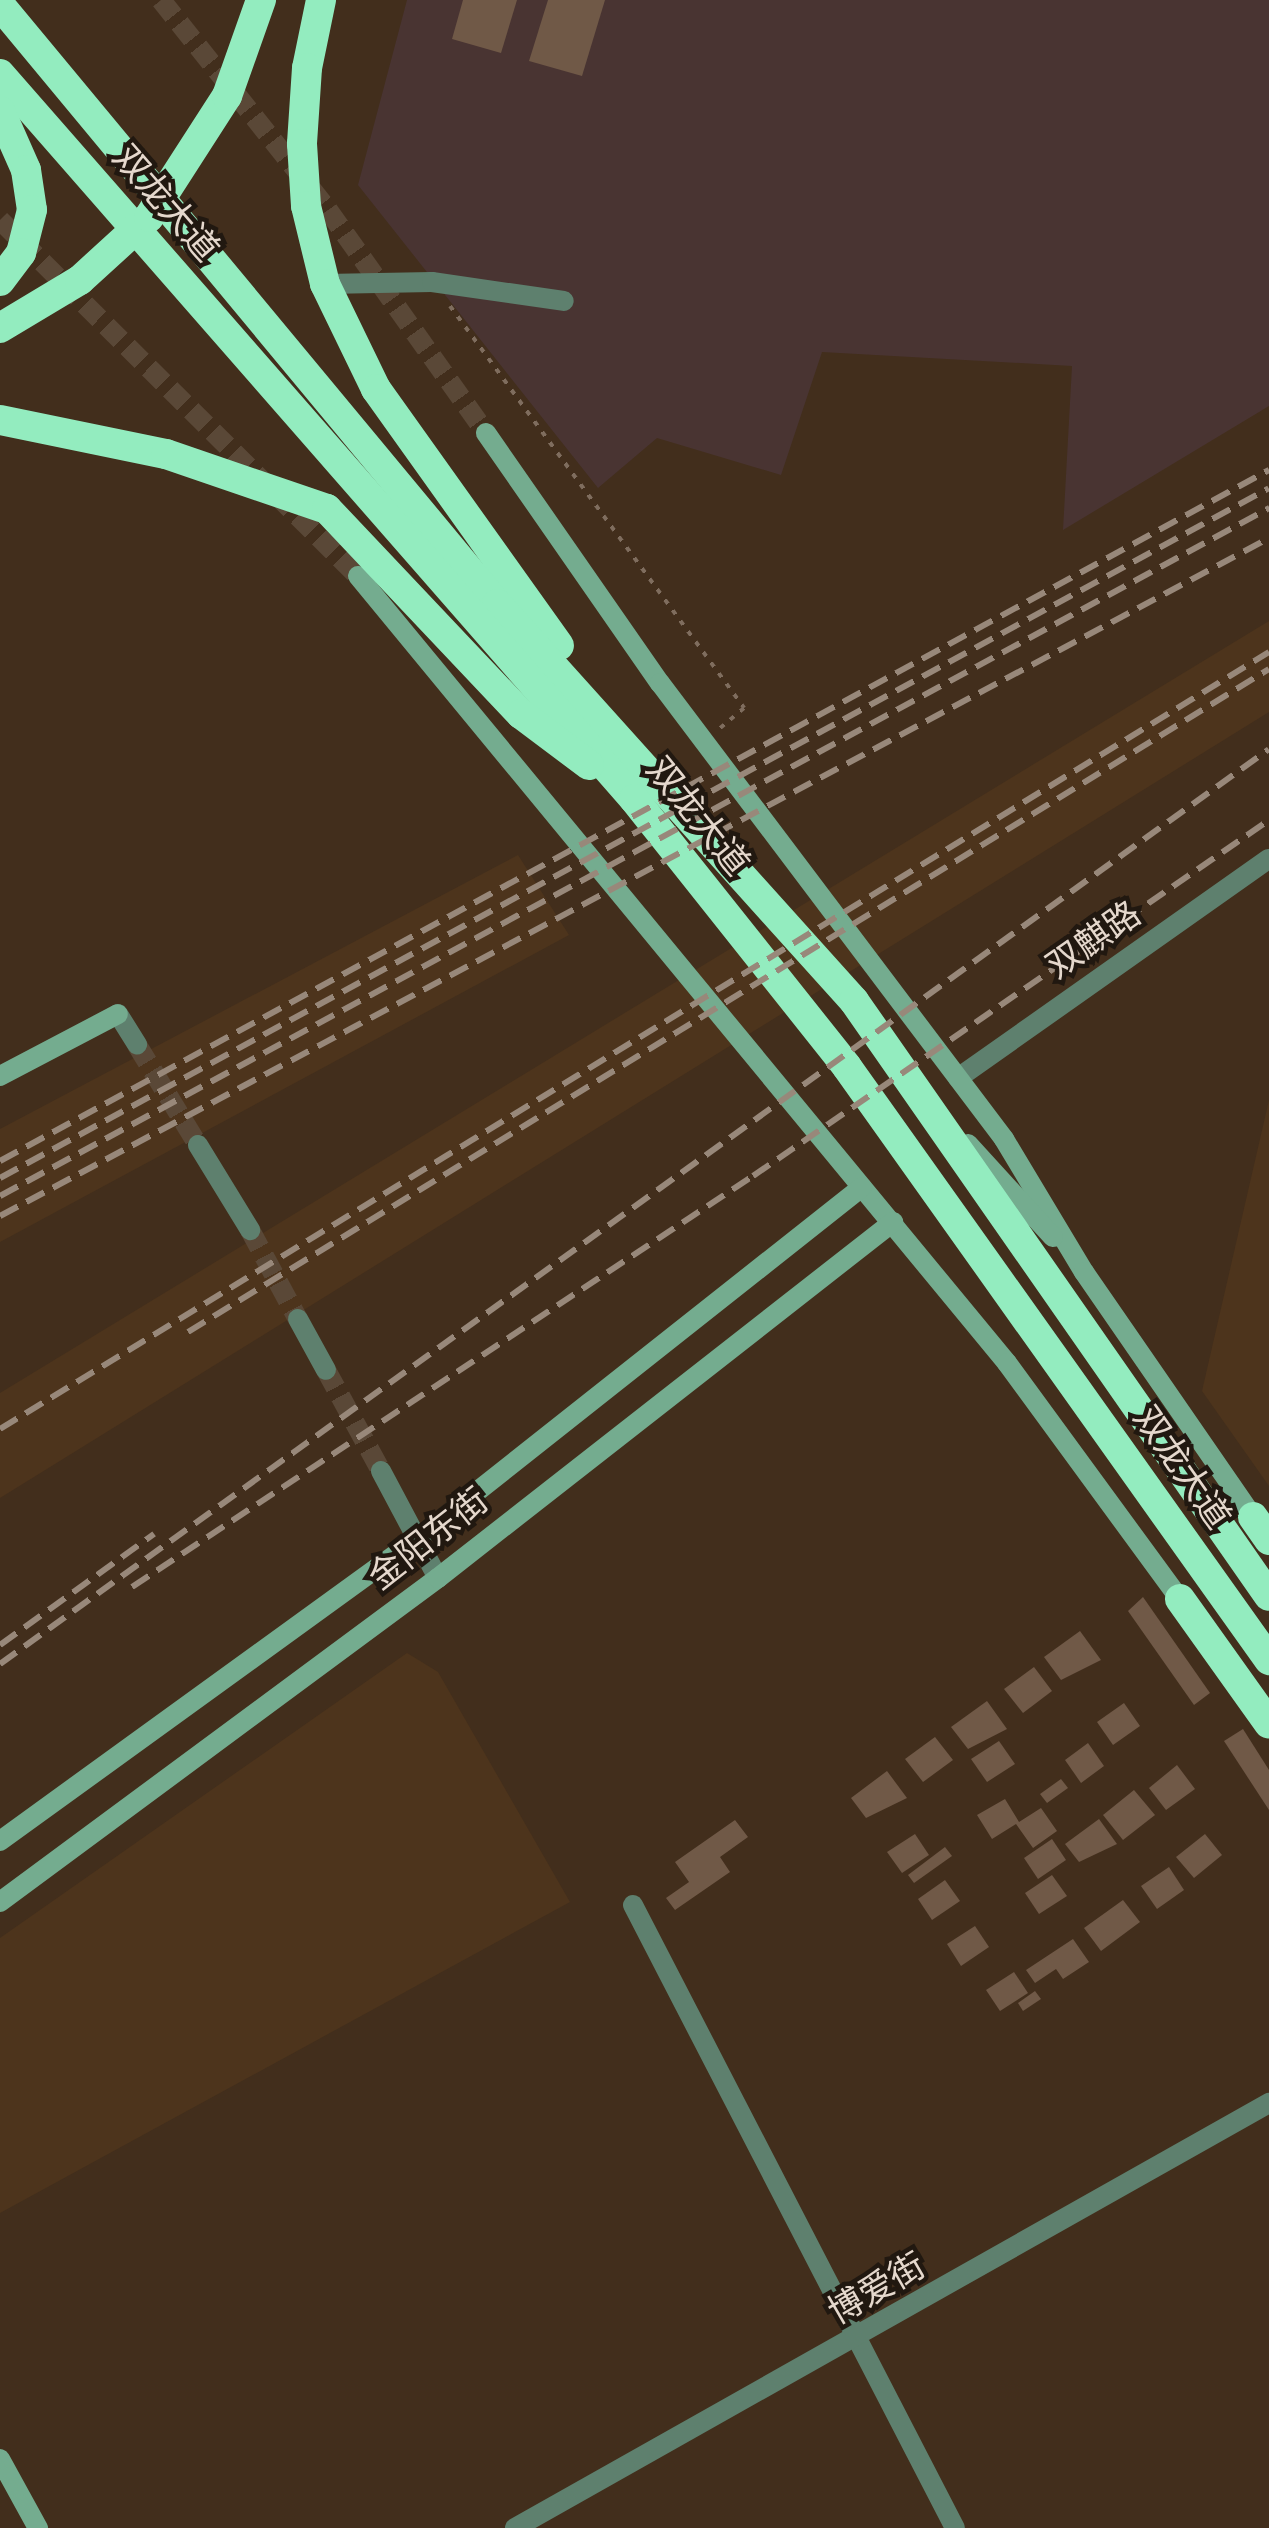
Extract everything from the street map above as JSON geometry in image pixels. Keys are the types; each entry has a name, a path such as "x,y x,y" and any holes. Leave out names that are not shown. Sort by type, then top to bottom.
{"highway":[{"path":"0,328 80,280 148,218 212,125 261,0"},
{"path":"321,0 307,68 302,144 306,206 325,284 376,389 654,773"},
{"name":"双龙大道","path":"0,4 497,604 654,773 854,1002 1269,1596"},
{"name":"双龙大道","path":"0,74 634,799 846,1067 1269,1660"},
{"path":"0,111 26,170 32,210 21,253 0,282"},
{"path":"0,420 166,454 327,509 521,714 634,799"},
{"path":"0,434 106,444"},
{"path":"1180,1599 1269,1724"}],"street":[{"path":"325,284 432,282 564,300"},
{"path":"486,432 704,742 1004,1140 1084,1272 1261,1529"},
{"path":"358,576 1008,1363 1180,1599"},
{"name":"双麒路","path":"958,1078 1269,859"},
{"path":"0,1076 118,1014 137,1045"},
{"path":"904,1074 1084,1272"},
{"path":"198,1145 250,1230"},
{"name":"金阳东街","path":"0,1841 417,1538 862,1187"},
{"name":"金阳东街","path":"0,1902 438,1578 893,1222"},
{"path":"298,1319 326,1370"},
{"path":"381,1471 438,1578"},
{"path":"633,1905 955,2528"},
{"name":"博爱街","path":"515,2528 857,2340 1269,2103"},
{"path":"0,2459 38,2528"}],"path":[{"path":"432,282 744,708 704,742"}],"shaded area":[{"path":"407,0 1269,0 1269,406 1063,530 1072,366 822,352 781,475 657,438 598,488 358,185"},
{"path":"1269,621 1269,712 0,1498 0,1393"},
{"path":"518,855 569,935 0,1242 0,1129"},
{"path":"1269,1100 1269,1486 1202,1391"},
{"path":"407,1653 438,1672 570,1902 0,2213 0,1938"}],"building":[{"path":"463,0 517,0 501,53 452,39"},
{"path":"548,0 605,0 582,76 529,61"},
{"path":"1143,1597 1210,1693 1194,1705 1128,1611"},
{"path":"1080,1631 1101,1660 1061,1680 1044,1657"},
{"path":"1034,1667 1052,1691 1023,1713 1004,1689"},
{"path":"987,1701 1007,1729 968,1749 951,1727"},
{"path":"1124,1703 1140,1726 1113,1745 1097,1722"},
{"path":"1243,1729 1269,1770 1269,1810 1224,1741"},
{"path":"935,1737 953,1760 923,1782 905,1759"},
{"path":"999,1741 1015,1764 987,1782 971,1759"},
{"path":"1088,1743 1104,1766 1081,1783 1065,1760"},
{"path":"1177,1765 1195,1789 1166,1810 1149,1788"},
{"path":"887,1771 907,1798 866,1818 851,1798"},
{"path":"1061,1779 1068,1788 1047,1803 1040,1794"},
{"path":"1134,1790 1155,1815 1123,1840 1103,1815"},
{"path":"1005,1799 1019,1822 1041,1808 1057,1831 1033,1848 1016,1824 992,1839 977,1815"},
{"path":"1099,1819 1117,1844 1079,1862 1065,1844"},
{"path":"735,1820 748,1837 720,1857 730,1872 675,1910 666,1898 689,1882 675,1862"},
{"path":"915,1834 929,1855 902,1873 887,1852"},
{"path":"1205,1834 1222,1855 1194,1878 1176,1857"},
{"path":"1052,1839 1066,1860 1038,1879 1024,1858"},
{"path":"945,1847 952,1856 914,1883 908,1875"},
{"path":"1169,1867 1184,1890 1157,1909 1141,1886"},
{"path":"1052,1875 1067,1896 1039,1914 1025,1893"},
{"path":"945,1880 960,1901 932,1920 918,1899"},
{"path":"1123,1900 1140,1922 1101,1951 1084,1928"},
{"path":"975,1926 989,1947 961,1966 947,1944"},
{"path":"1073,1939 1089,1962 1063,1979 1056,1969 1035,1983 1026,1970"},
{"path":"1014,1972 1028,1993 1000,2011 986,1990"},
{"path":"1035,1991 1041,1999 1023,2011 1018,2003"}],"tunnel":[{"path":"161,0 328,210 486,433"},
{"path":"0,220 358,576"},
{"path":"137,1045 198,1145"},
{"path":"250,1230 298,1319"},
{"path":"326,1370 381,1471"}],"railway":[{"path":"0,1161 1269,470"},
{"path":"0,1178 1269,488"},
{"path":"0,1196 1269,508"},
{"path":"0,1216 1269,538"},
{"path":"0,1429 1269,652"},
{"path":"188,1332 1269,669"},
{"path":"0,1664 1269,749"},
{"path":"132,1587 753,1176 1269,820"},
{"path":"0,1645 154,1534"}]}
